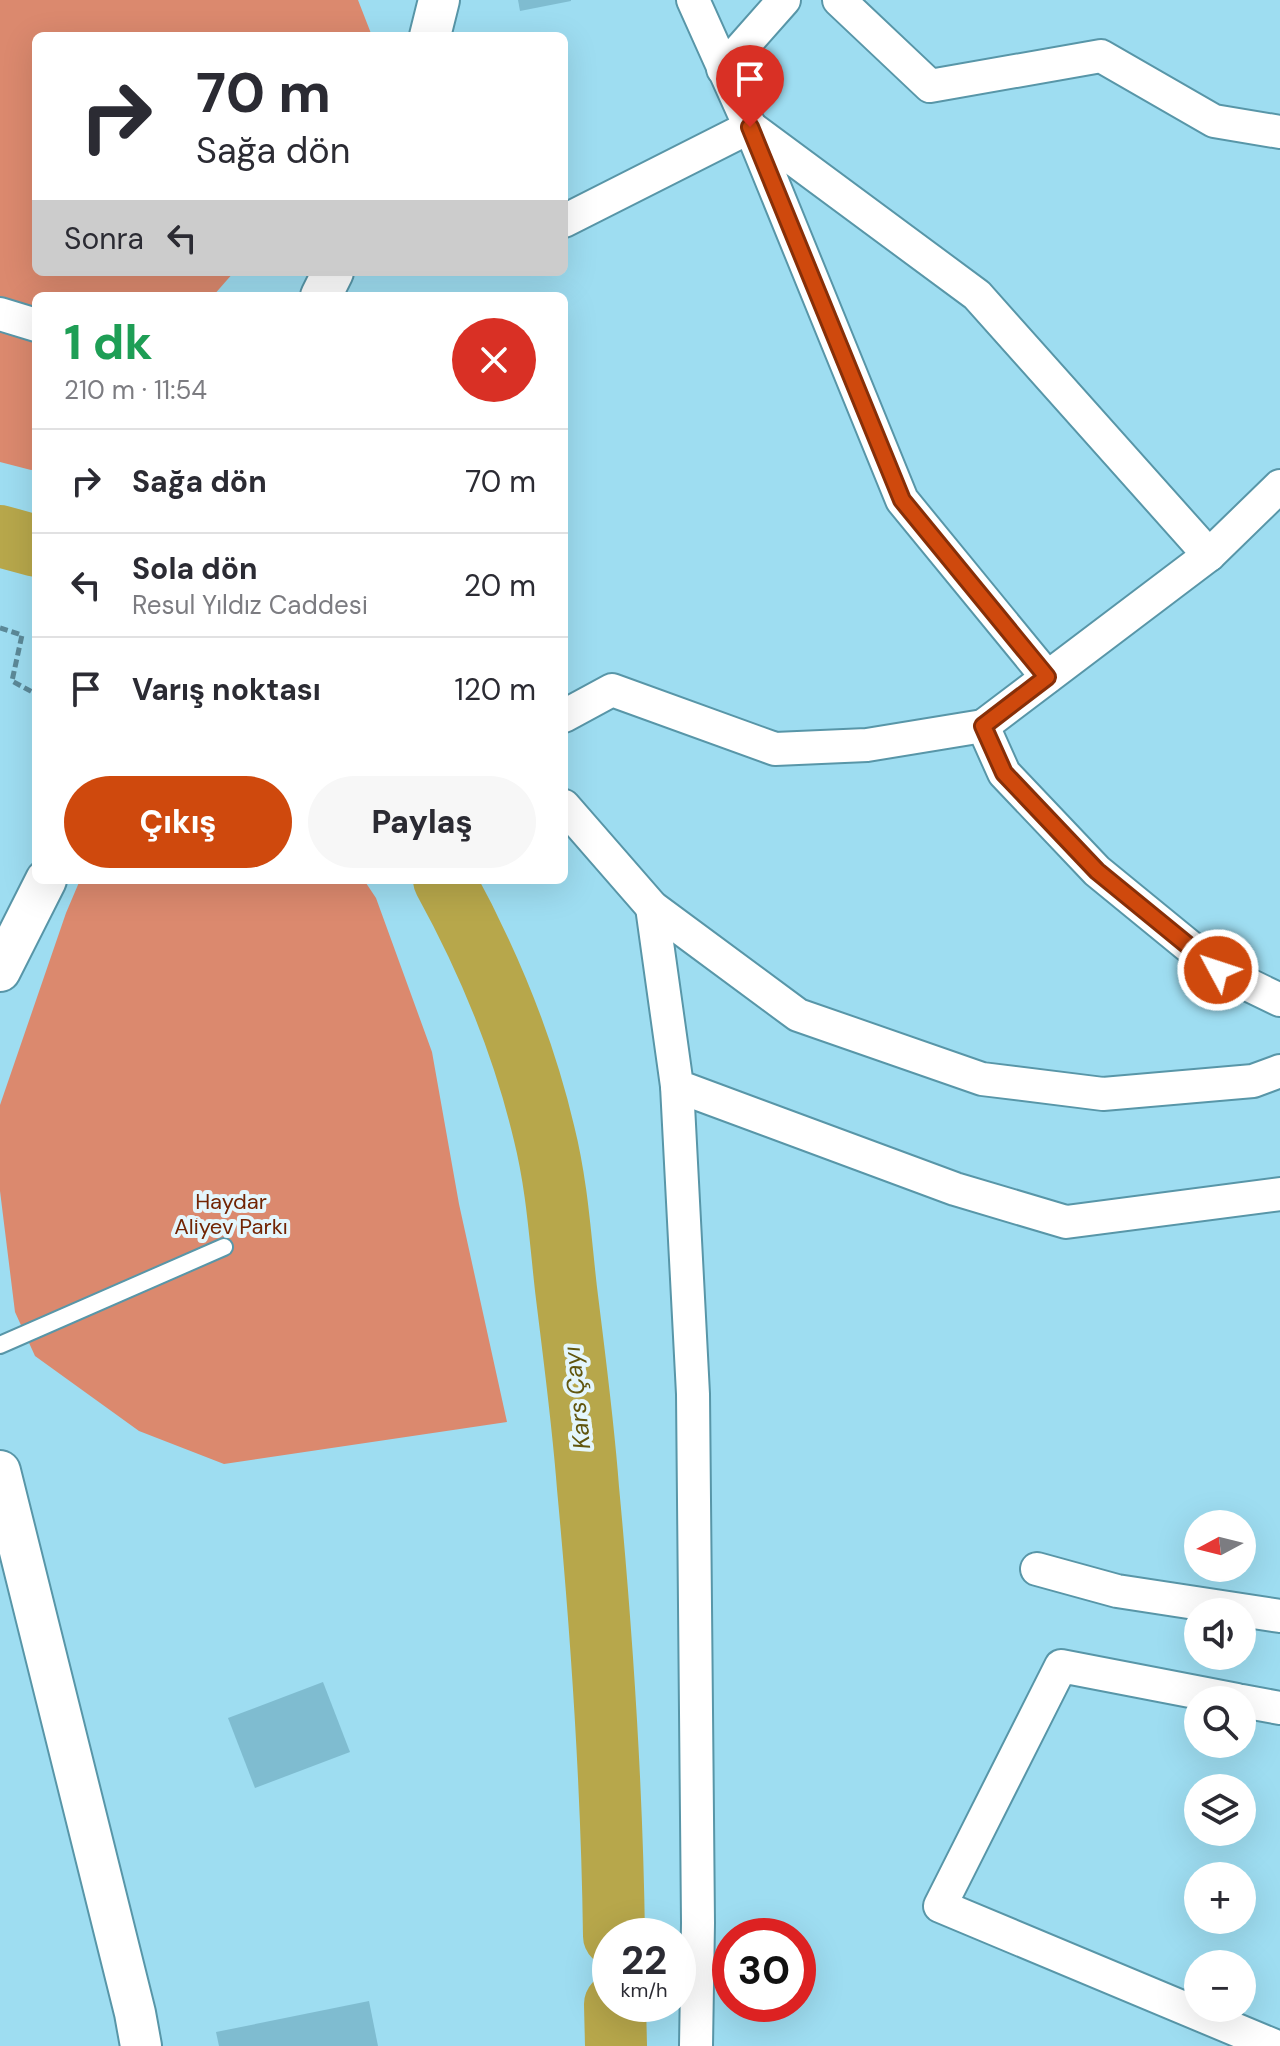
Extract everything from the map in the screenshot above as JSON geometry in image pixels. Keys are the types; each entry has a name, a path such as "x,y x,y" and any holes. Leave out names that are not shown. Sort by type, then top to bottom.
{"street":[{"path":"431,32 439,0"},
{"path":"693,0 750,127 902,500 1047,677"},
{"path":"723,69 784,0"},
{"path":"839,0 930,86 1101,56 1214,121 1280,132"},
{"path":"568,219 750,127"},
{"path":"750,127 977,295 1209,555"},
{"path":"0,314 32,324"},
{"path":"568,714 612,690 775,749 867,745 983,726 1209,555 1280,486"},
{"path":"983,726 1004,773 1097,871 1218,970 1280,1000"},
{"path":"568,811 652,907 798,1015 982,1079 1103,1094 1253,1081 1280,1071"},
{"path":"0,971 44,884"},
{"path":"652,907 677,1086 693,1394 698,1923 696,2046"},
{"path":"677,1086 955,1189 1066,1222 1280,1194"},
{"path":"0,1471 141,2046"},
{"path":"1037,1569 1117,1591 1280,1616"},
{"path":"1184,1689 1061,1666 940,1906 1275,2046"},
{"path":"1256,1703 1280,1708"}],"lane":[{"path":"0,1345 224,1247"}],"path":[{"path":"0,628 22,635 12,681 32,692"}],"green space":[{"path":"0,0 358,0 370,32 32,32 32,276 230,276 216,292 32,292 32,470 0,462"},
{"name":"Haydar Aliyev Parkı","path":"78,884 367,884 376,898 432,1052 459,1204 507,1422 224,1464 139,1431 35,1356 15,1312 0,1191 0,1105"}],"building":[{"path":"518,0 571,0 571,1 520,11"},
{"path":"323,1682 350,1752 255,1788 228,1718"},
{"path":"369,2001 378,2046 219,2046 216,2032"}],"waterway":[{"name":"Kars Çayı","path":"0,536 32,545"},
{"name":"Kars Çayı","path":"446,884 475,941 515,1035 544,1133 552,1172 581,1413 598,1600 609,1768 614,1918"},
{"name":"Kars Çayı","path":"615,2022 616,2046"}],"route":[{"path":"750,127 902,500 1047,677 983,726 1004,773 1097,871 1218,970"}]}
